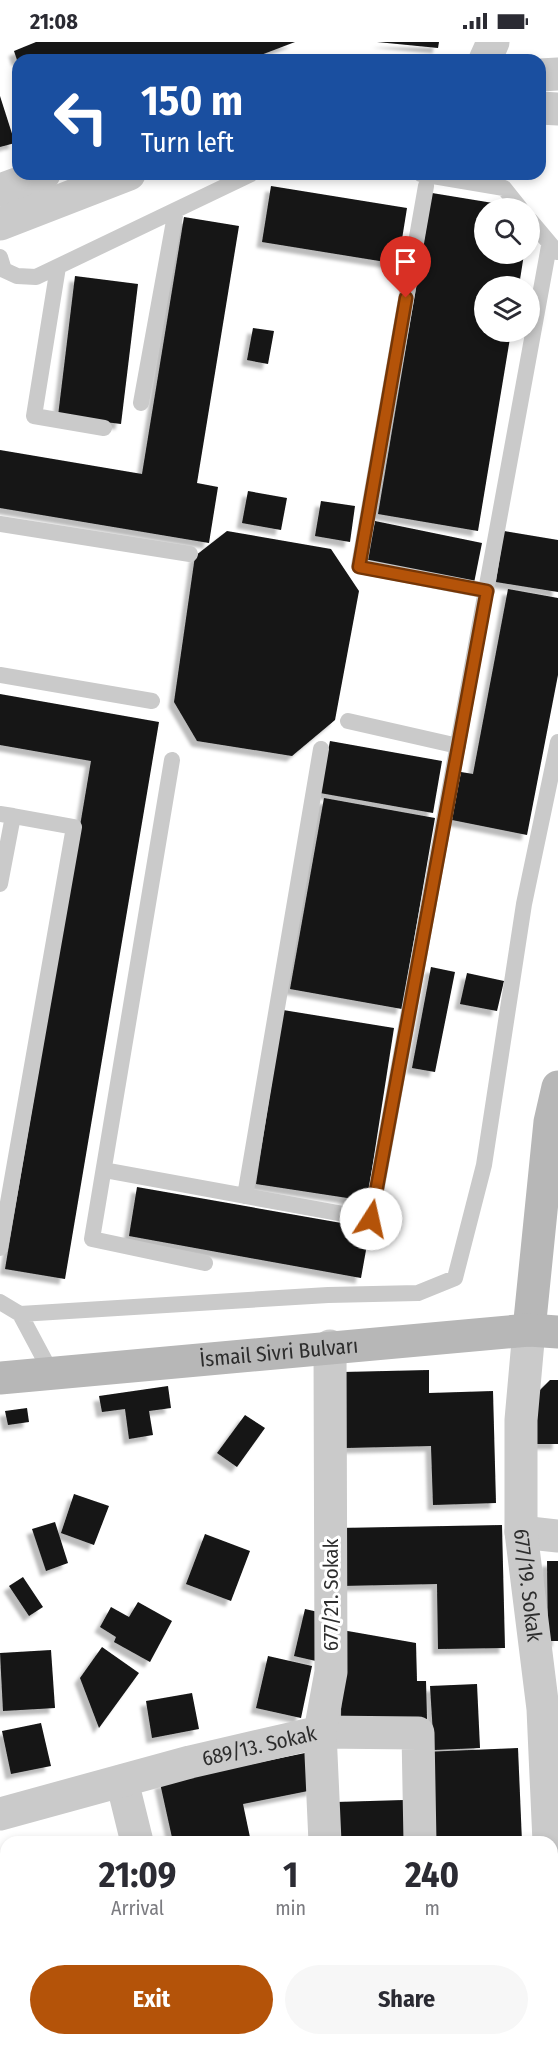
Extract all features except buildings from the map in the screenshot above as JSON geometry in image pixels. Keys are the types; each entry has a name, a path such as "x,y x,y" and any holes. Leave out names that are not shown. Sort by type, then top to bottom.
{"main road":[{"name":"677/19. Sokak","path":"543,1331 550,1122 558,1087"},
{"name":"677/19. Sokak","path":"543,1331 558,1287"},
{"name":"İsmail Sivri Bulvarı","path":"0,1378 330,1346 543,1331"}],"street":[{"path":"0,190 28,180"},
{"path":"0,224 114,180"},
{"name":"677/19. Sokak","path":"543,1331 521,1420 521,1532 543,1709 549,1836"},
{"name":"677/21. Sokak","path":"325,1836 320,1732 331,1672 330,1346"},
{"path":"521,1532 558,1536"},
{"name":"689/13. Sokak","path":"0,1814 320,1732 418,1733 420,1836"},
{"path":"122,1781 136,1836"}],"lane":[{"path":"0,257 4,270 17,276 36,277 238,180"},
{"path":"487,591 359,567 424,180 504,188 512,198"},
{"path":"141,403 176,210"},
{"path":"104,1170 371,1219 487,591 554,249 540,232"},
{"path":"58,267 34,416 104,428"},
{"path":"0,524 190,554"},
{"path":"0,675 152,701"},
{"path":"348,721 458,746"},
{"path":"20,1314 327,1295 418,1293 455,1278 484,1165 524,904 558,742"},
{"path":"245,1196 321,749"},
{"path":"172,760 92,1239 205,1263"},
{"path":"0,884 7,815 74,827 0,1248"},
{"path":"0,1302 20,1314 52,1374"}],"route":[{"path":"371,1219 487,591 359,567 406,298"}]}
